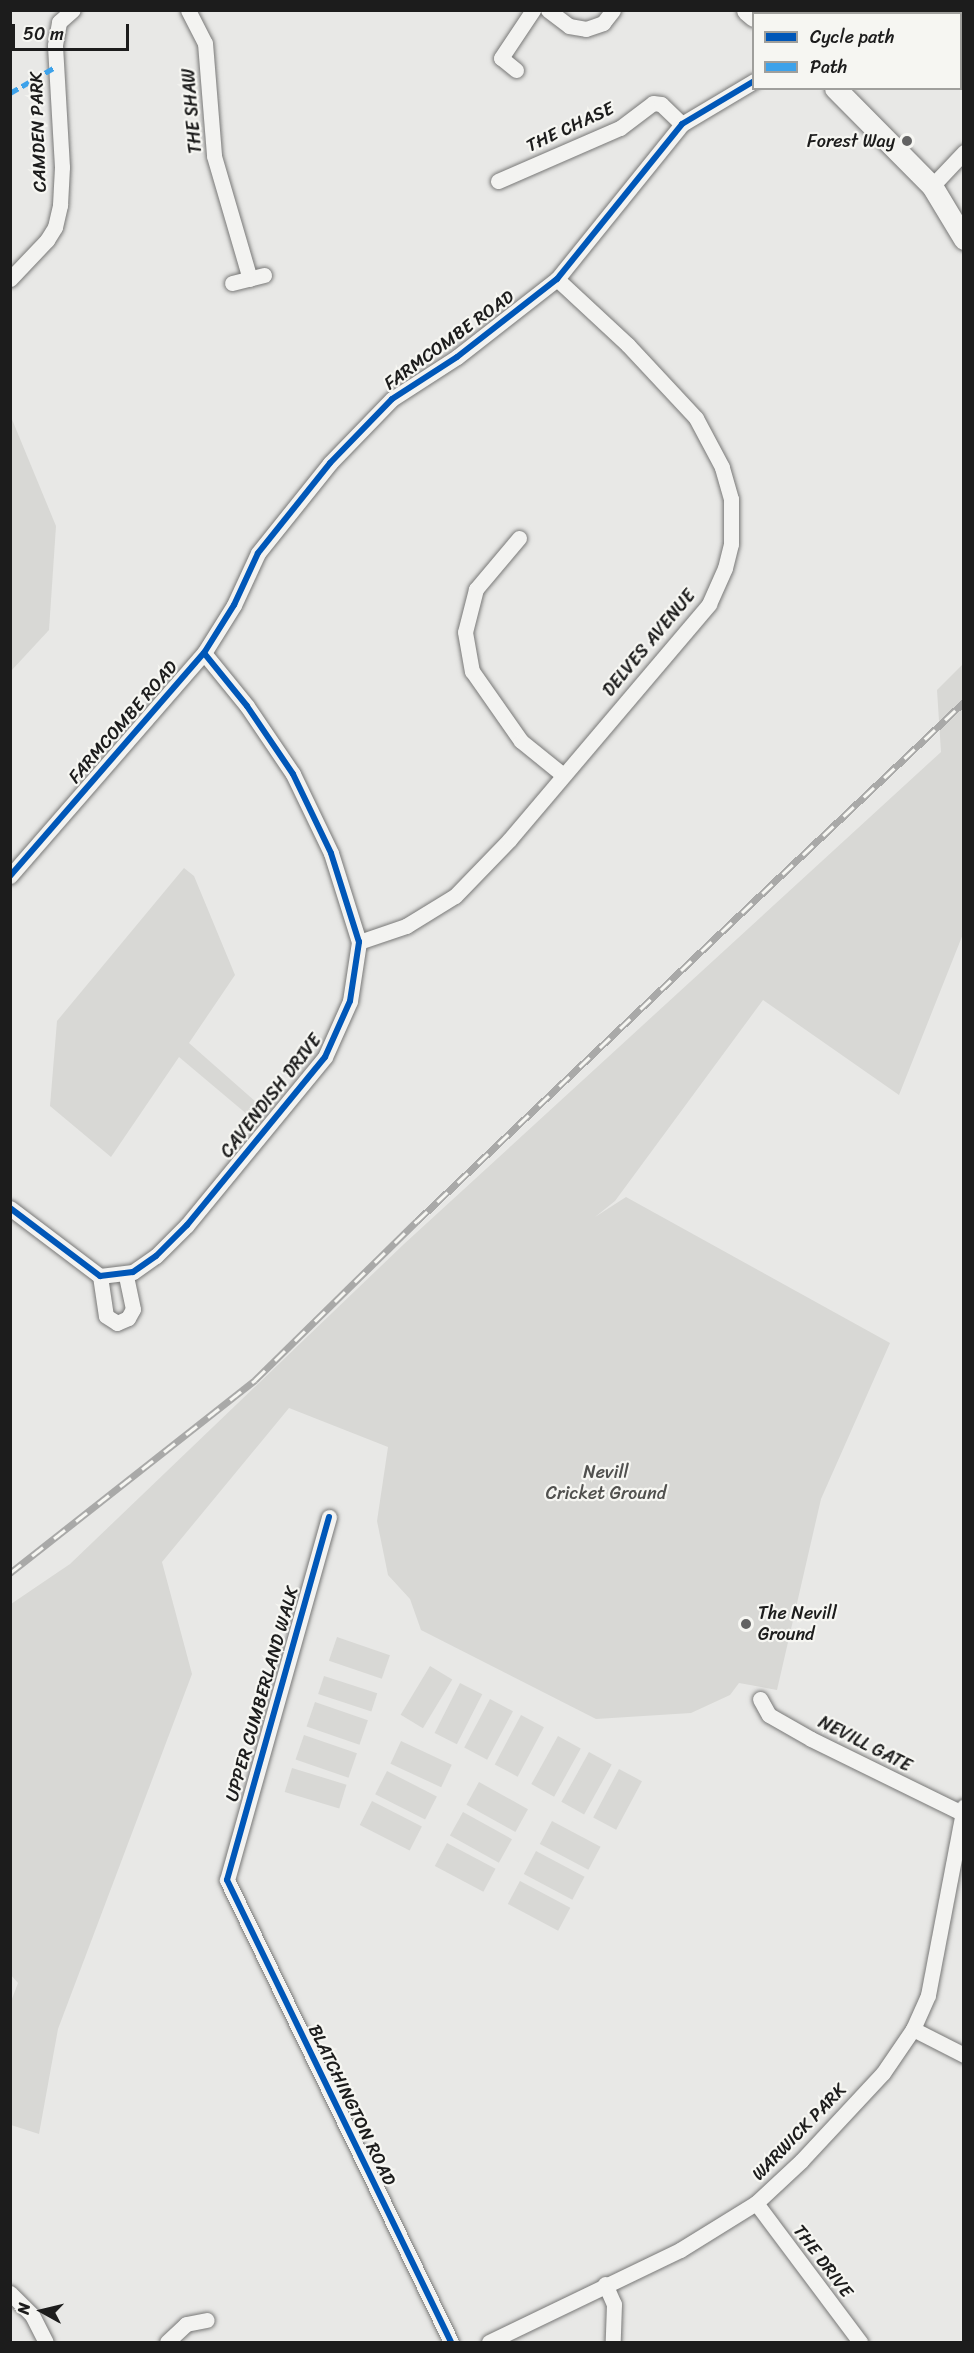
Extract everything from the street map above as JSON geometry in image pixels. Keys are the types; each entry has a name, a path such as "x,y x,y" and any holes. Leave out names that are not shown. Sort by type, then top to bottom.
{"street":[{"name":"THE SHAW","path":"188,10 205,43 214,156 257,277 232,283"},
{"path":"516,70 501,58 533,10"},
{"path":"548,10 569,26 586,29 603,23 613,10"},
{"name":"CAMDEN PARK","path":"10,279 46,240 60,205 62,166 55,45 64,12"},
{"name":"FARMCOMBE ROAD","path":"10,876 204,653 234,605 258,553 330,463 392,399 457,357 557,279 682,124 752,82"},
{"path":"837,90 932,186 963,239"},
{"name":"THE CHASE","path":"498,181 620,128 653,103 661,104 682,124"},
{"path":"932,186 963,152"},
{"name":"DELVES AVENUE","path":"359,942 406,926 455,896 563,775 709,604 731,544 731,499 722,467 696,418 628,345 557,279"},
{"path":"519,538 476,589 465,632 472,671 522,741 563,775"},
{"name":"CAVENDISH DRIVE","path":"126,1275 156,1256 187,1225 325,1058 350,1001 359,942 331,853 293,774 247,706 204,653"},
{"path":"10,1208 100,1276 126,1275 133,1309 128,1318 117,1323 106,1316 100,1276"},
{"name":"UPPER CUMBERLAND WALK","path":"227,1880 329,1517"},
{"name":"NEVILL GATE","path":"760,1699 769,1715 811,1739 963,1809"},
{"name":"WARWICK PARK","path":"489,2343 605,2284 680,2250 756,2203 801,2162 883,2073 913,2029 928,1995 963,1809"},
{"name":"BLATCHINGTON ROAD","path":"227,1880 451,2343"},
{"path":"913,2029 963,2055"},
{"name":"THE DRIVE","path":"756,2203 860,2343"},
{"path":"605,2284 614,2304 613,2343"},
{"path":"10,2293 32,2315 46,2343"},
{"path":"167,2343 186,2324 207,2320"}],"green space":[{"path":"11,417 56,526 49,630 11,671"},
{"name":"Nevill Cricket Ground","path":"963,664 963,934 899,1095 763,1000 615,1201 595,1217 626,1197 890,1343 821,1499 777,1690 739,1683 730,1695 691,1713 596,1719 421,1630 410,1599 388,1575 377,1521 388,1447 289,1408 162,1562 192,1674 58,2029 39,2134 11,2125 10,2004 18,1983 10,1974 11,1604 70,1564 404,1244 941,752 937,690"},
{"path":"184,868 194,876 235,975 189,1043 265,1110 255,1121 179,1057 111,1157 50,1106 57,1021"},
{"path":"337,1637 390,1655 382,1679 329,1661"},
{"path":"430,1666 452,1679 423,1728 401,1715"},
{"path":"324,1676 377,1693 371,1711 318,1694"},
{"path":"460,1683 482,1694 457,1744 435,1733"},
{"path":"490,1699 513,1711 487,1760 464,1748"},
{"path":"315,1702 368,1720 359,1745 307,1727"},
{"path":"521,1715 544,1727 518,1777 495,1764"},
{"path":"304,1735 357,1753 348,1778 296,1760"},
{"path":"558,1736 581,1749 554,1797 531,1784"},
{"path":"401,1741 452,1765 441,1787 390,1764"},
{"path":"589,1752 612,1765 584,1814 561,1802"},
{"path":"292,1768 347,1785 339,1809 285,1792"},
{"path":"619,1769 642,1781 616,1830 593,1818"},
{"path":"387,1771 437,1796 425,1820 375,1794"},
{"path":"479,1782 528,1809 515,1832 466,1805"},
{"path":"372,1801 422,1826 410,1850 360,1825"},
{"path":"463,1812 512,1839 499,1863 450,1836"},
{"path":"552,1821 601,1847 588,1870 540,1844"},
{"path":"447,1843 496,1869 483,1892 435,1866"},
{"path":"536,1851 585,1877 572,1900 524,1874"},
{"path":"520,1881 570,1908 558,1931 508,1904"}],"railway":[{"path":"10,1573 255,1380 417,1221 964,702"}],"marked path":[{"path":"10,93 55,67"}],"cycle path":[{"path":"10,876 204,653 234,605 258,553 330,463 392,399 457,357 557,279 682,124 752,82"},
{"path":"10,1208 100,1276 133,1272 156,1256 187,1225 325,1057 350,1001 359,942 331,853 293,774 247,706 204,653"},
{"path":"329,1517 227,1880 451,2342"}],"place":[{"name":"Forest Way","path":"907,141"},
{"name":"The Nevill Ground","path":"746,1624"}]}
